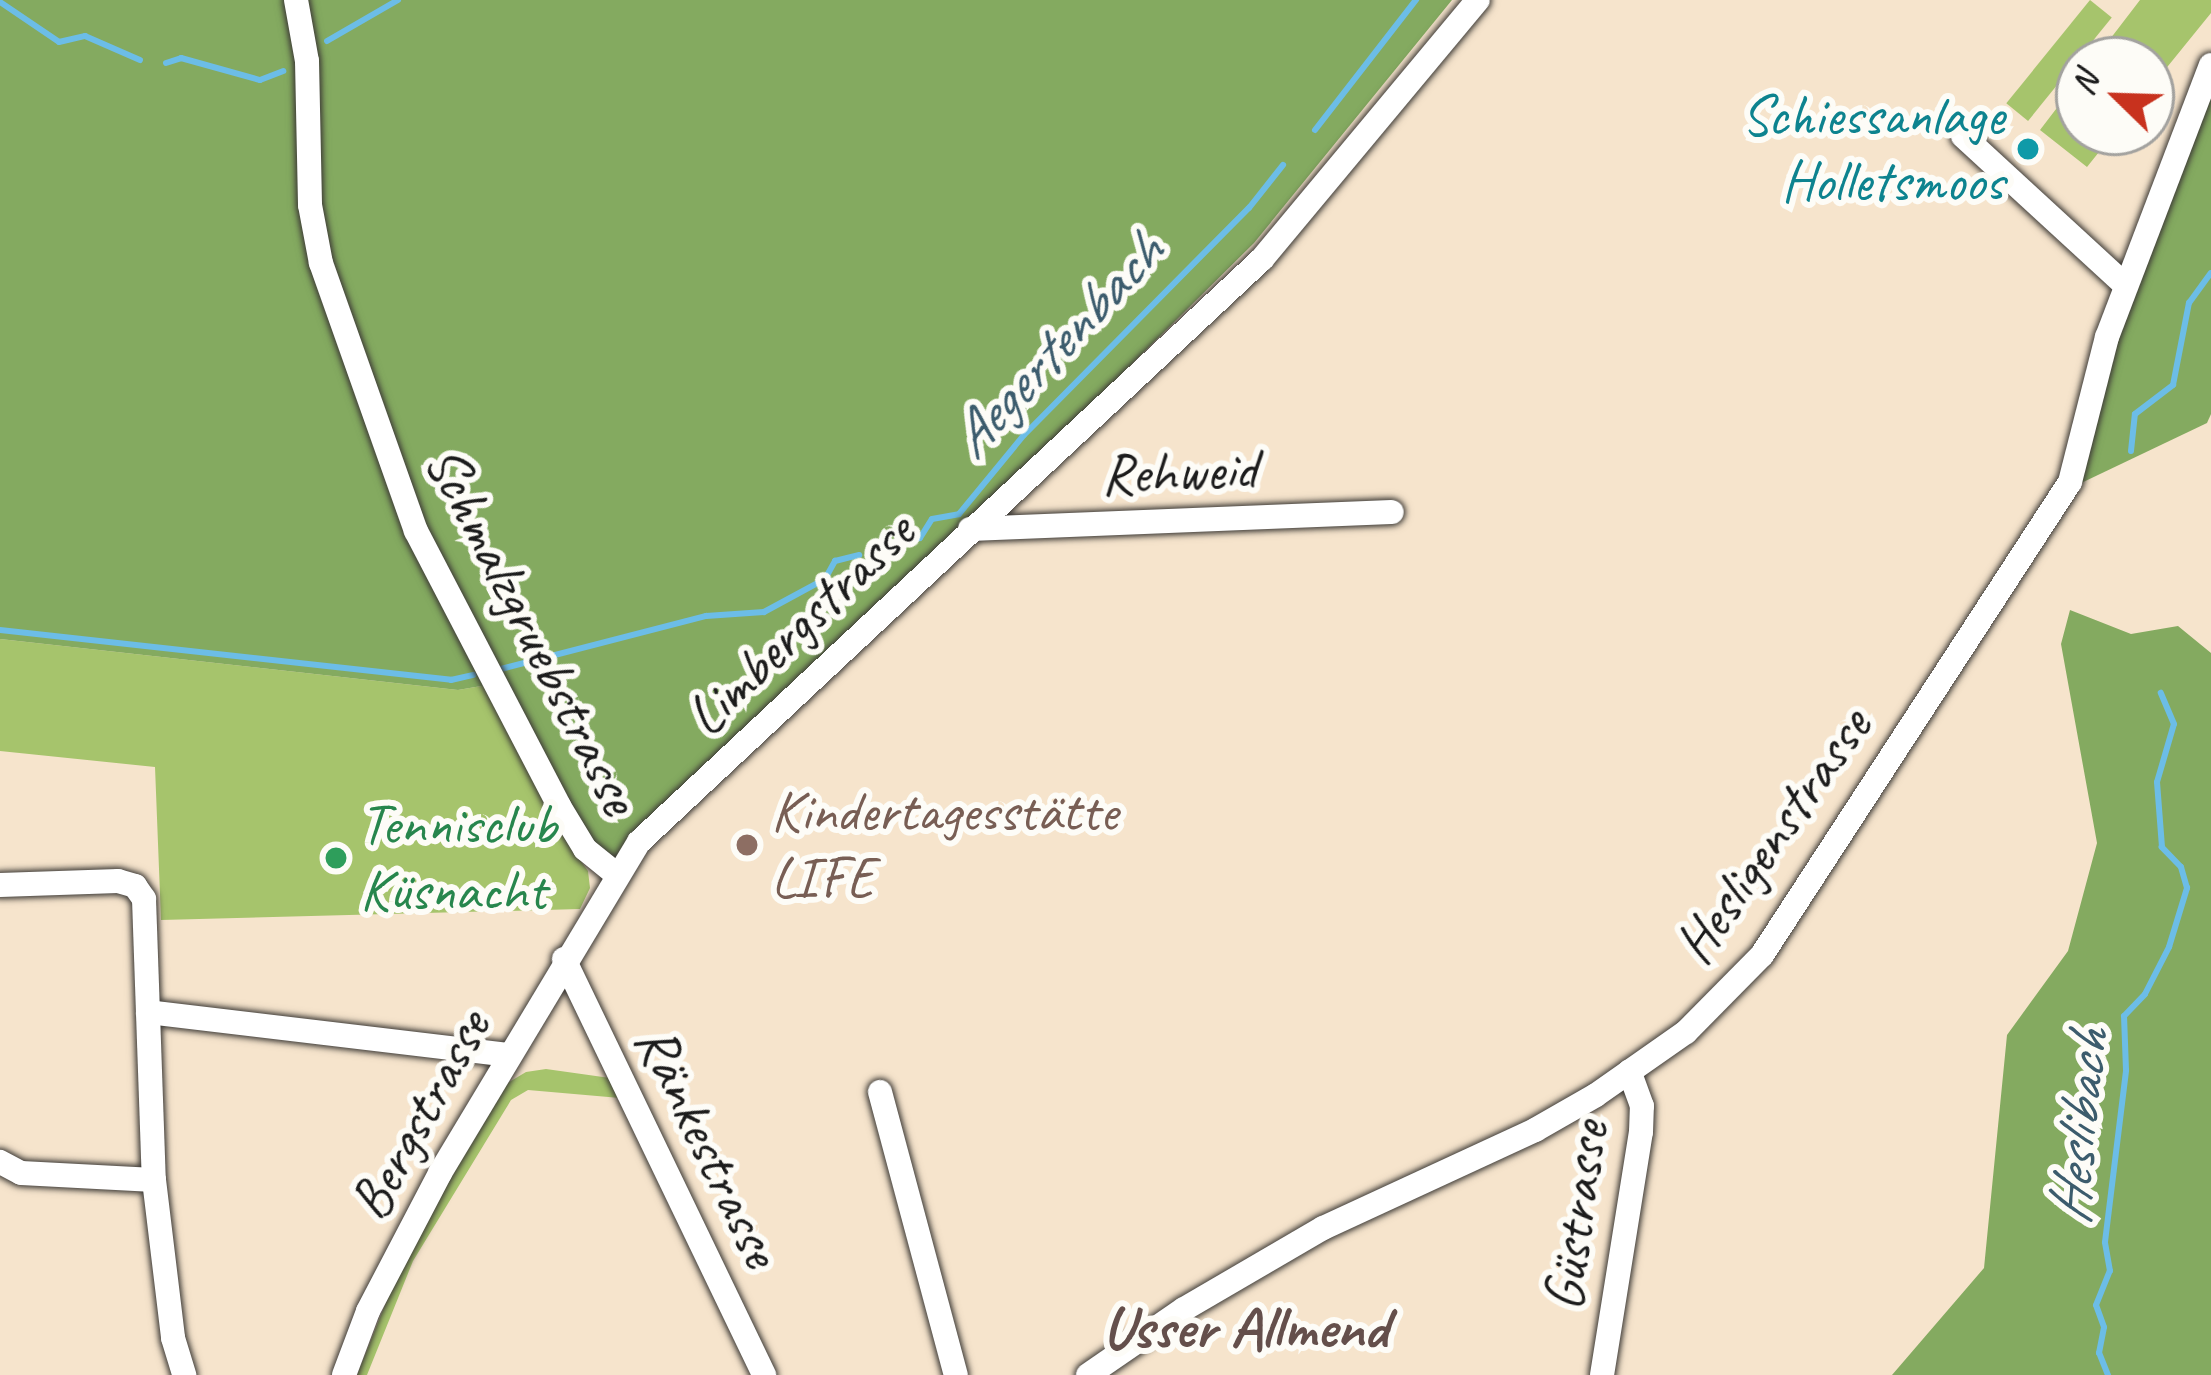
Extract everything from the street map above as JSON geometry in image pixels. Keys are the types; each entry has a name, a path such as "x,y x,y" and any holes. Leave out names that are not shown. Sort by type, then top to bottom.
{"street":[{"name":"Schmalzgruebstrasse","path":"296,0 307,61 310,205 321,263 416,531 559,806 585,849 616,874"},
{"name":"Limbergstrasse","path":"593,909 638,842 1262,259 1478,0"},
{"name":"Hesligenstrasse","path":"1088,1375 1184,1310 1323,1228 1535,1130 1686,1032 1762,955 2070,482 2125,285 2211,65"},
{"path":"1963,136 2125,285"},
{"name":"Rehweid","path":"970,529 1392,512"},
{"path":"0,885 118,881 135,886 145,899 154,1180 173,1338 184,1375"},
{"name":"Bergstrasse","path":"344,1375 392,1262 593,909"},
{"name":"Ränkestrasse","path":"564,959 764,1375"},
{"path":"148,1012 508,1055"},
{"name":"Güstrasse","path":"1602,1375 1641,1132 1642,1106 1629,1071"},
{"path":"880,1092 956,1375"},
{"path":"0,1162 21,1173 154,1180"}],"green space":[{"path":"0,0 1452,0 1254,243 616,874 596,860 493,684 458,690 0,639"},
{"path":"2090,0 2112,18 2097,36 2061,36"},
{"path":"2140,0 2211,0 2211,13 2175,57 2175,36 2112,36"},
{"path":"2055,43 2055,88 2028,121 2006,103"},
{"path":"2211,87 2211,414 2207,423 2077,485 2119,328"},
{"path":"2055,110 2055,142 2040,130"},
{"path":"2073,156 2096,156 2087,167"},
{"path":"2070,610 2131,634 2178,626 2211,653 2211,1375 1892,1375 1984,1268 2007,1035 2068,951 2097,843 2061,644"},
{"path":"0,639 458,690 493,684 557,828 588,871 590,888 580,909 161,920 155,767 0,751"},
{"path":"546,1069 610,1078 620,1098 528,1090 511,1100 413,1261 367,1375 357,1375 403,1260 501,1087 526,1072"}],"waterway":[{"path":"327,41 398,0"},
{"name":"Aegertenbach","path":"1315,130 1416,0"},
{"path":"0,2 59,42 85,36 140,60"},
{"path":"166,63 181,58 260,80 283,71"},
{"name":"Aegertenbach","path":"876,552 920,538 932,519 959,514 1024,435 1249,208 1283,165"},
{"name":"Heslibach","path":"2131,451 2135,414 2173,385 2189,303 2211,273"},
{"name":"Aegertenbach","path":"501,669 706,616 764,612 825,579 835,561 859,555"},
{"name":"Aegertenbach","path":"0,630 451,680 473,675"},
{"name":"Heslibach","path":"2108,1375 2099,1353 2104,1327 2096,1305 2110,1271 2105,1242 2126,1070 2124,1016 2145,994 2169,947 2187,888 2181,867 2162,847 2157,782 2174,724 2161,693"}],"place":[{"name":"Schiessanlage Holletsmoos","path":"2028,149"},
{"name":"Kindertagesstätte LIFE","path":"747,845"},
{"name":"Tennisclub Küsnacht","path":"336,858"}],"district":[{"name":"Usser Allmend","path":"1245,1327"}]}
